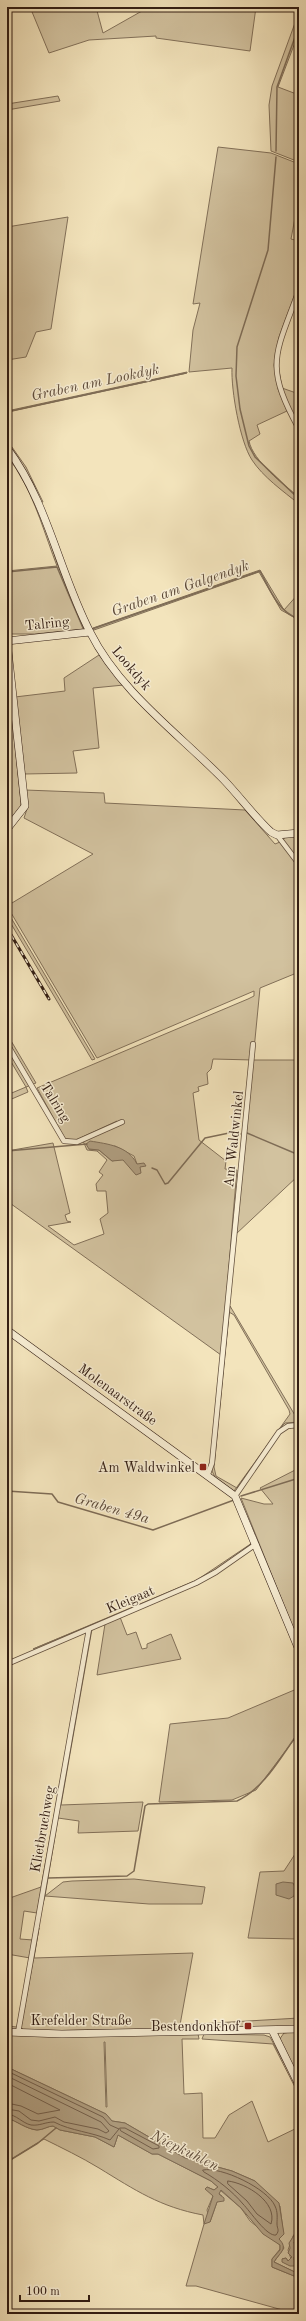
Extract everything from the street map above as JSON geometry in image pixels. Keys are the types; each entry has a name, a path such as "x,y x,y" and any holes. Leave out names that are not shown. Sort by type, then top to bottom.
{"street":[{"path":"299,290 281,337 275,368 279,388 299,429"},
{"name":"Lookdyk","path":"7,448 23,469 38,498 90,632 102,653 131,688 224,781 264,826 277,835 299,864"},
{"name":"Talring","path":"7,829 24,806 7,642 90,632"},
{"path":"277,835 299,833"},
{"name":"Talring","path":"7,1044 64,1141 77,1142 122,1122"},
{"name":"Am Waldwinkel","path":"210,1476 253,1044"},
{"name":"Molenaarstraße","path":"7,1330 210,1476 235,1496"},
{"path":"299,1425 288,1426 279,1432 235,1496 299,1650"},
{"name":"Kleigaat","path":"7,1664 196,1583 216,1572 256,1544"},
{"name":"Klietbruchweg","path":"18,2033 89,1629"},
{"name":"Krefelder Straße","path":"7,2032 62,2034 299,2029"},
{"path":"272,2030 299,2085"}],"shaded area":[{"path":"30,7 96,7 103,33 149,7 256,7 250,51 156,38 156,36 89,40 49,53"},
{"path":"299,12 299,32 278,87 299,95 299,162 271,151 269,105 272,86"},
{"path":"58,96 60,101 7,110 7,104"},
{"path":"218,147 271,153 299,164 299,197 291,239 299,241 299,283 279,337 274,365 278,389 287,411 257,425 260,434 249,441 256,456 270,472 299,497 299,504 274,484 262,472 252,460 248,452 237,416 232,368 189,372 193,330 200,303 193,304"},
{"path":"68,217 51,329 36,332 26,357 7,360 7,227"},
{"path":"187,373 7,412 7,411"},
{"path":"282,388 299,394 299,425 290,407"},
{"path":"7,440 26,467 43,502 40,502 32,481 7,445"},
{"path":"7,451 37,502 58,566 84,629 35,634 7,634 7,571 57,566 30,495 9,459"},
{"path":"260,570 284,610 299,593 299,620 281,610 259,572 94,630 93,628"},
{"path":"99,655 124,685 93,688 99,748 73,751 77,773 24,774 15,697 65,691 64,678"},
{"path":"7,668 21,803 20,809 7,823"},
{"path":"25,790 104,793 105,803 245,810 275,844 280,842 299,866 299,972 260,988 253,1060 213,1059 211,1069 207,1073 208,1084 198,1087 199,1091 193,1093 199,1140 226,1161 225,1169 237,1170 221,1355 7,1201 7,1151 53,1143 70,1213 65,1215 67,1221 71,1222 48,1226 74,1245 104,1234 100,1219 108,1213 106,1191 97,1191 96,1184 103,1175 99,1172 107,1160 97,1151 87,1150 83,1141 120,1125 117,1121 76,1140 65,1139 37,1088 248,999 254,996 254,991 97,1058 7,906 93,854 24,818 27,809","holes":["115,1146 134,1156 137,1164 121,1159 112,1161 99,1150 89,1149"]},
{"path":"299,835 299,862 283,840 285,837"},
{"path":"7,911 95,1059 92,1060 7,917"},
{"path":"7,1034 36,1083 26,1087 7,1055"},
{"path":"253,1060 299,1060 299,1175 236,1234"},
{"path":"26,1087 28,1092 7,1101 7,1095"},
{"path":"230,1306 299,1422 285,1423 280,1428 290,1414 289,1410 234,1315 229,1312"},
{"path":"226,1340 214,1467 216,1476 236,1488 234,1491 215,1477 212,1471"},
{"path":"299,1468 299,1643 241,1498 264,1504 273,1504 260,1488"},
{"path":"252,1543 226,1564 195,1582 33,1649 197,1580"},
{"path":"120,1617 127,1635 136,1632 142,1649 147,1648 147,1644 171,1634 181,1659 97,1675 105,1624"},
{"path":"92,1629 61,1805 143,1802 138,1831 78,1833 79,1821 58,1818 42,1907 90,1632"},
{"path":"87,1635 37,1913 24,1911 20,1939 33,1940 30,1958 7,1954 7,1899 41,1887"},
{"path":"299,1688 299,1733 256,1790 232,1800 159,1802 170,1724 228,1718"},
{"path":"299,1848 299,1939 248,1938 260,1872 284,1871"},
{"path":"134,1879 205,1887 202,1904 149,1904 45,1896 63,1882 72,1881"},
{"path":"39,1928 34,1958 193,1953 180,2025 299,2018 299,2027 24,2031 21,2027"},
{"path":"26,1977 17,2030 7,2030 7,2026 17,2027"},
{"path":"299,2031 299,2079 279,2040 284,2033"},
{"path":"198,2034 199,2039 182,2039 184,2094 202,2093 203,2138 215,2138 229,2115 252,2101 268,2142 299,2127 299,2189 296,2196 297,2198 299,2194 299,2228 293,2236 288,2250 291,2259 288,2261 286,2258 282,2259 299,2266 299,2274 274,2262 284,2248 279,2239 283,2231 280,2206 255,2181 232,2171 185,2158 125,2123 112,2121 106,2114 7,2067 7,2035","holes":["104,2042 105,2042 107,2107"]},
{"path":"204,2034 264,2035 270,2037 299,2090 299,2095 273,2044 202,2039"},
{"path":"7,2118 25,2127 37,2130 53,2126 60,2130 95,2137 114,2147 118,2135 152,2154 158,2154 211,2181 218,2187 214,2190 207,2187 206,2189 213,2196 207,2210 210,2222 217,2202 222,2196 219,2194 220,2190 241,2208 250,2221 280,2245 280,2249 272,2259 272,2267 299,2278 297,2314 196,2286 186,2286 204,2224 203,2215 188,2212 148,2197 85,2160 44,2139 7,2162"},
{"path":"294,2241 299,2248 299,2262 294,2260"}],"water":[{"path":"90,1141 117,1147 128,1153 137,1164 144,1163 146,1166 140,1167 141,1173 136,1175 123,1160 112,1161 99,1150 89,1149 86,1144"},
{"path":"283,1882 293,1883 296,1889 294,1896 289,1899 276,1895 276,1884"},
{"path":"7,2067 106,2114 112,2121 125,2123 185,2158 232,2171 255,2181 279,2203 284,2234 279,2239 282,2242 283,2248 274,2262 299,2274 299,2278 272,2267 272,2259 280,2250 280,2245 263,2234 241,2208 221,2190 219,2194 224,2198 224,2201 217,2202 210,2222 204,2224 213,2196 205,2189 207,2187 214,2190 218,2187 211,2181 158,2154 152,2154 118,2135 114,2147 95,2137 60,2130 53,2126 37,2130 25,2127 7,2118"},
{"path":"299,2228 299,2248 294,2242 298,2256 294,2257 294,2260 299,2262 299,2266 290,2266 282,2262 282,2259 286,2258 288,2261 292,2257 288,2253 290,2248 289,2243"}],"waterway":[{"path":"276,151 277,87 299,26"},
{"path":"276,157 268,250 237,347 236,376 240,409 249,446 255,457 299,499"},
{"name":"Graben am Lookdyk","path":"7,412 186,373"},
{"name":"Graben am Galgendyk","path":"7,572 57,567 83,628"},
{"name":"Graben am Galgendyk","path":"92,629 260,571 275,600 285,611 299,619"},
{"path":"152,1168 157,1170 165,1184 168,1183 205,1138 229,1133 240,1134"},
{"path":"247,1133 299,1155"},
{"path":"7,1151 87,1144"},
{"name":"Graben 49a","path":"241,1496 299,1478"},
{"name":"Graben 49a","path":"7,1491 52,1494 58,1502 153,1530 234,1500"},
{"path":"48,1878 127,1876 134,1871 145,1806 148,1804 237,1801 247,1795 264,1780 299,1732"},
{"path":"7,2162 38,2143 56,2128"}],"railway":[{"path":"7,928 49,999"}],"place":[{"name":"Am Waldwinkel","path":"203,1467"},
{"name":"Bestendonkhof","path":"248,2026"}],"water label":[{"name":"Niepkuhlen","path":"185,2150"}]}
